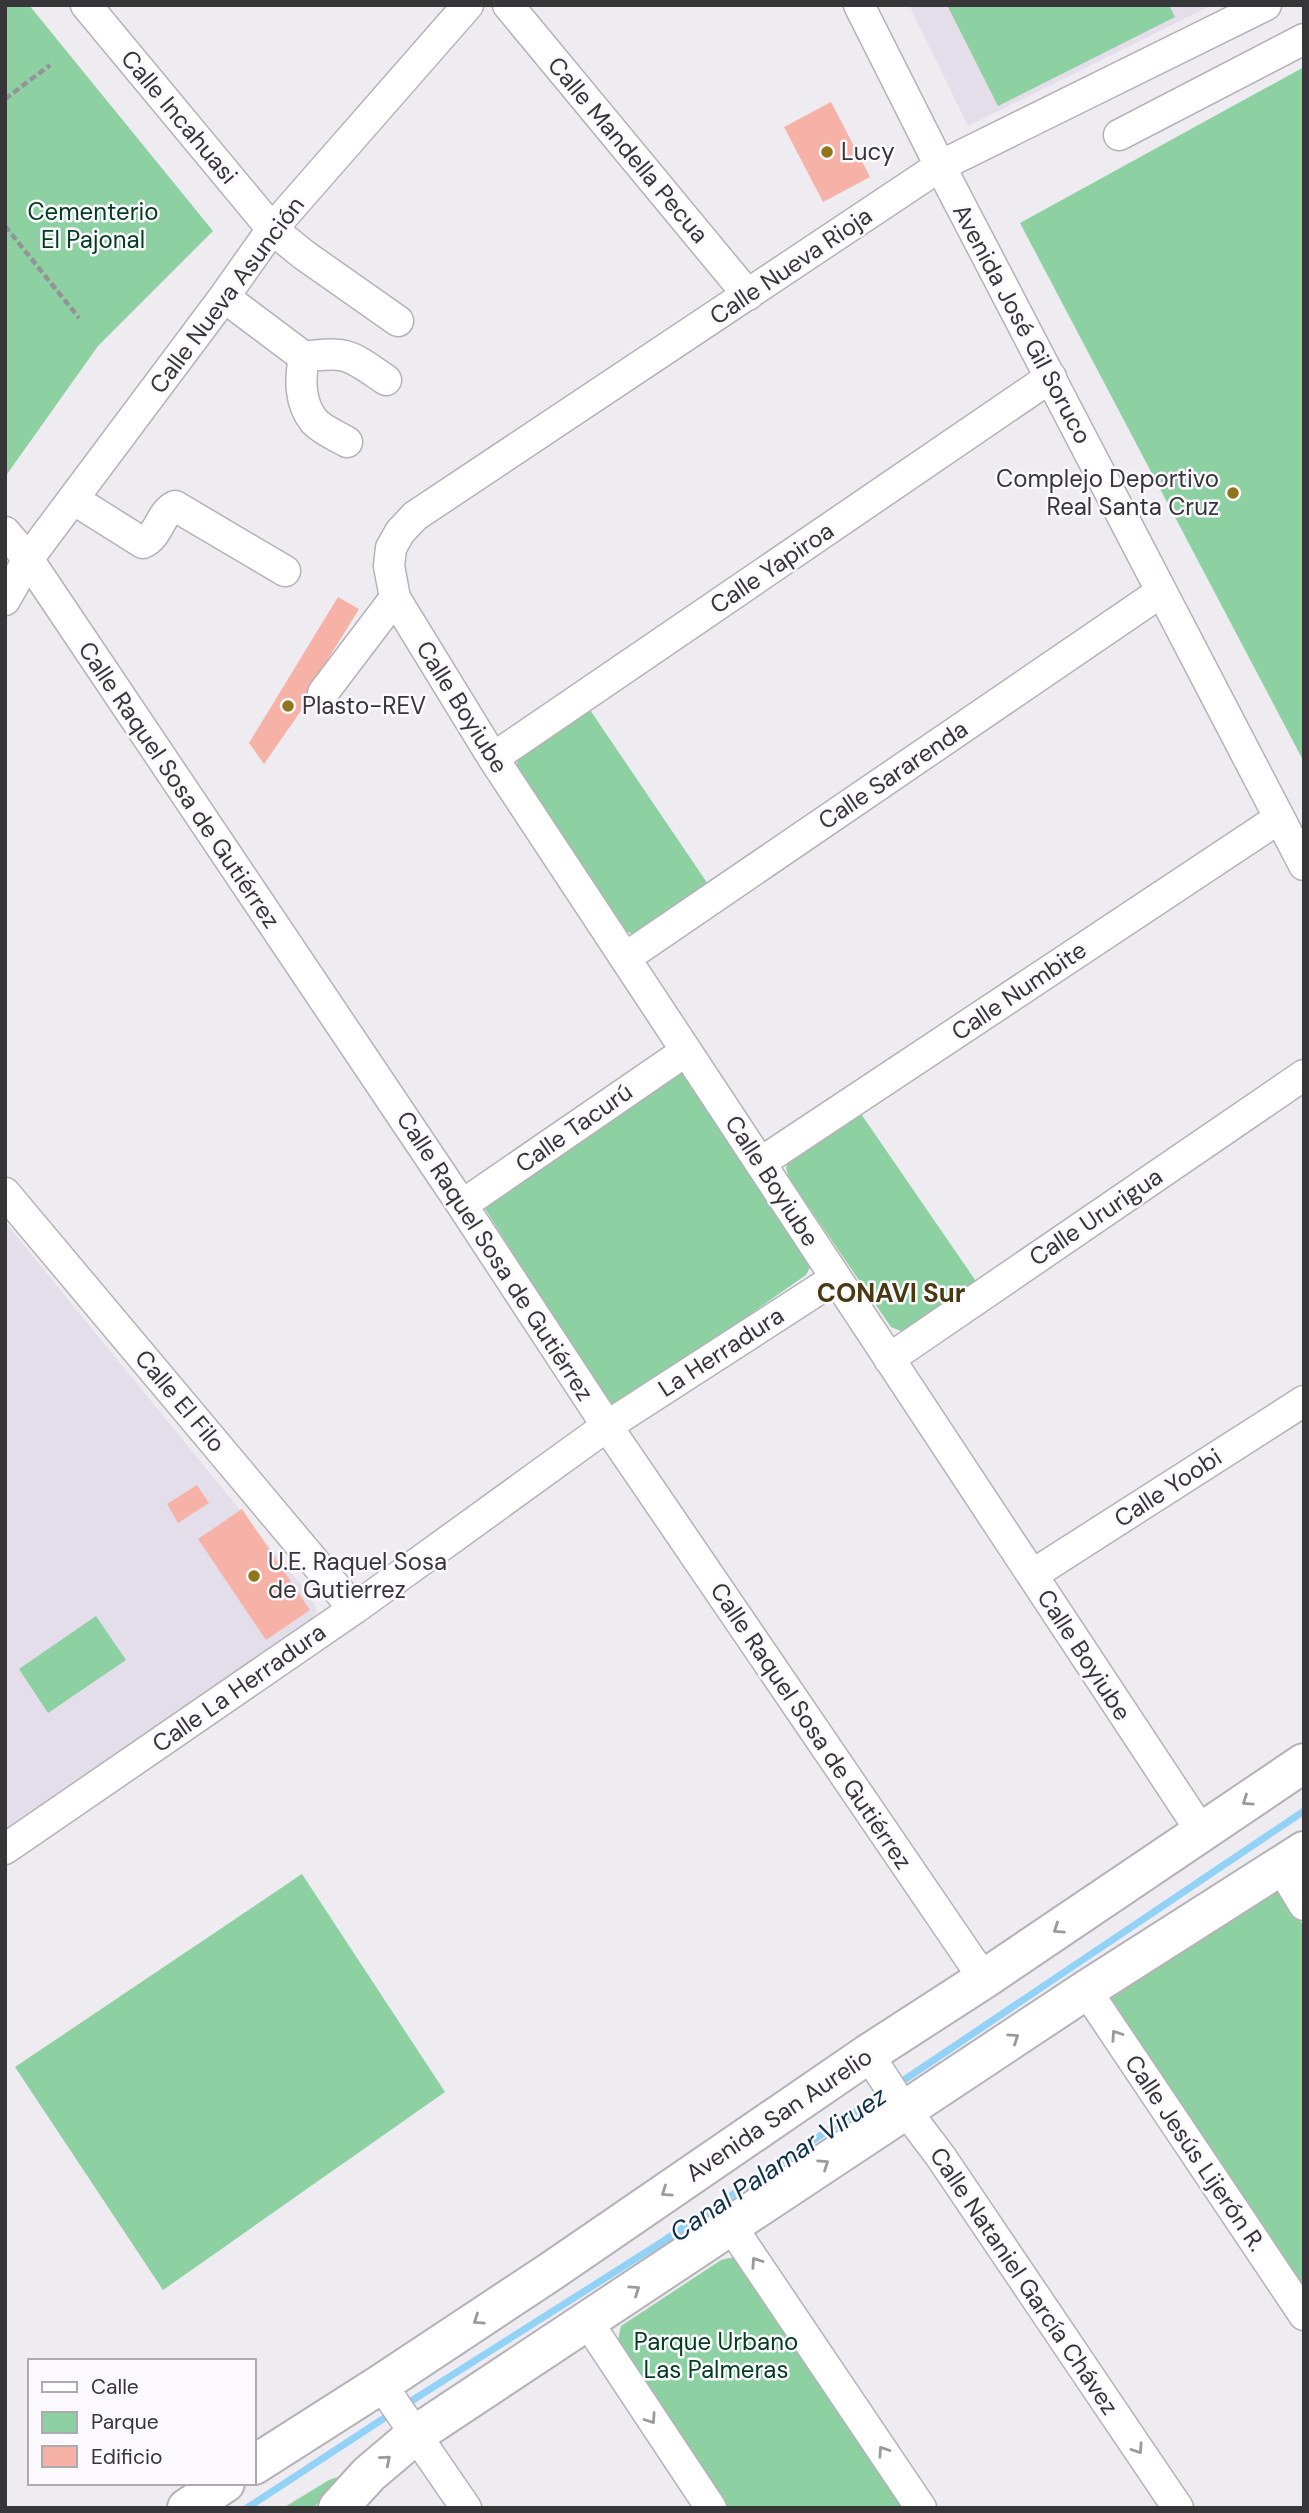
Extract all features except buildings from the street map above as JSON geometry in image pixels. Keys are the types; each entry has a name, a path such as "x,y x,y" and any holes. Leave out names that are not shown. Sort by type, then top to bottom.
{"main road":[{"name":"Avenida San Aurelio","path":"256,2464 384,2390 872,2060 984,1979 1304,1763"},
{"path":"338,2508 411,2429 587,2321 732,2225 902,2105 1292,1859"},
{"path":"187,2508 222,2485"}],"street":[{"name":"Calle Incahuasi","path":"86,5 272,229 304,255 398,321"},
{"name":"Calle Nueva Asunción","path":"5,600 28,559 272,229 468,5"},
{"name":"Calle Mandella Pecua","path":"508,5 748,295"},
{"name":"Avenida José Gil Soruco","path":"859,5 1304,865"},
{"name":"Calle Nueva Rioja","path":"395,598 389,566 391,548 415,516 940,166 1266,5"},
{"path":"1119,135 1304,39"},
{"path":"224,297 304,357 338,353 356,360 386,380"},
{"path":"304,357 300,376 302,396 315,422 347,442"},
{"name":"Calle Yapiroa","path":"493,758 1051,377"},
{"path":"73,499 144,542 151,539 169,509 175,506 285,570"},
{"name":"Calle Raquel Sosa de Gutiérrez","path":"5,533 28,559 462,1205 607,1426 984,1979"},
{"name":"Calle Sararenda","path":"625,958 1161,592"},
{"path":"323,693 395,598"},
{"name":"Calle Boyiube","path":"395,598 493,758 1201,1831"},
{"name":"Calle Numbite","path":"760,1163 1278,819"},
{"name":"Calle Tacurú","path":"462,1205 686,1051"},
{"name":"Calle Ururigua","path":"889,1359 1304,1075"},
{"name":"Calle El Filo","path":"5,1192 354,1609"},
{"name":"La Herradura","path":"607,1426 836,1278"},
{"name":"Calle Yoobi","path":"1032,1575 1304,1401"},
{"name":"Calle La Herradura","path":"5,1849 354,1609 607,1426"},
{"path":"1292,1859 1304,1905"},
{"name":"Calle Jesús Lijerón R.","path":"1086,1990 1304,2315"},
{"name":"Calle Nataniel García Chávez","path":"872,2060 1178,2508"},
{"path":"732,2225 921,2508"},
{"path":"587,2321 711,2508"},
{"path":"384,2390 466,2508"}],"path":[{"path":"5,99 50,65"},
{"path":"5,226 79,317"}],"shaded area":[{"path":"909,5 1212,5 968,126"},
{"path":"5,1222 311,1597 317,1612 309,1623 5,1836"}],"green space":[{"name":"Cementerio El Pajonal","path":"5,5 29,5 213,231 98,346 5,477"},
{"path":"947,5 1169,5 1175,17 998,106"},
{"name":"Complejo Deportivo Real Santa Cruz","path":"1304,67 1304,762 1020,223"},
{"path":"590,710 712,890 634,935 626,931 519,781 516,769 518,759"},
{"path":"684,1069 813,1262 806,1275 626,1401 616,1405 606,1402 484,1207"},
{"path":"857,1108 982,1290 909,1334 891,1327 789,1178 786,1168 790,1154"},
{"path":"96,1616 126,1660 48,1713 19,1669"},
{"path":"302,1874 445,2092 163,2290 15,2067"},
{"path":"1280,1887 1304,1927 1304,2293 1109,2000"},
{"name":"Parque Urbano Las Palmeras","path":"734,2257 909,2508 727,2508 621,2351 618,2340 621,2326 721,2260"},
{"path":"338,2477 314,2508 283,2508 329,2480"}],"waterway":[{"name":"Canal Palamar Viruez","path":"898,2084 1304,1811"},
{"name":"Canal Palamar Viruez","path":"405,2405 662,2242 885,2092"},
{"name":"Canal Palamar Viruez","path":"247,2508 392,2413"}],"place":[{"name":"Lucy","path":"827,152"},
{"name":"Complejo Deportivo Real Santa Cruz","path":"1233,493"},
{"name":"Plasto-REV","path":"288,706"},
{"name":"U.E. Raquel Sosa de Gutierrez","path":"254,1576"}],"district":[{"name":"CONAVI Sur","path":"891,1293"}]}
